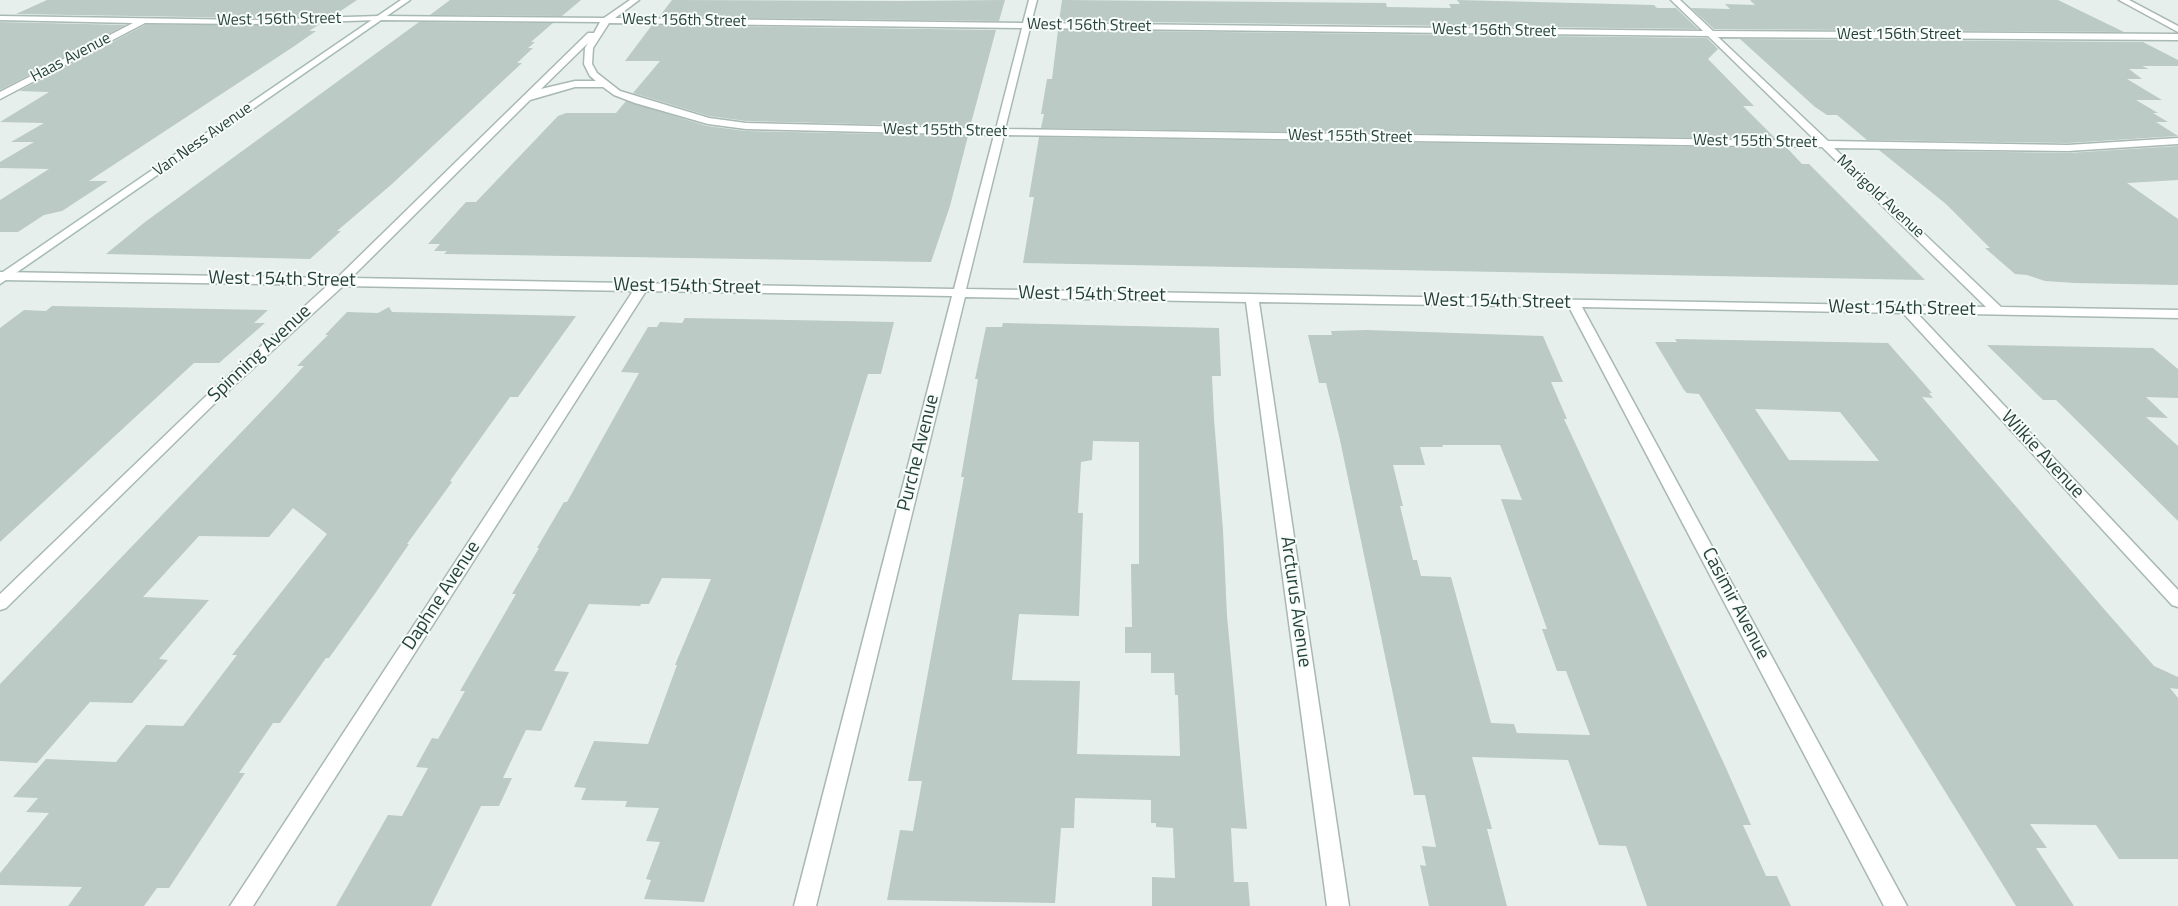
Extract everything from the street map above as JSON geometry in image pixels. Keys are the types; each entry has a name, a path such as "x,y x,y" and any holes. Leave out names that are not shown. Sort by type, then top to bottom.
{"street":[{"name":"Van Ness Avenue","path":"2,277 406,0"},
{"name":"Spinning Avenue","path":"0,604 209,401 290,325 342,281 627,0"},
{"path":"606,20 635,0"},
{"name":"Purche Avenue","path":"805,906 1033,0"},
{"name":"Marigold Avenue","path":"1675,0 1998,310"},
{"path":"2123,0 2178,29"},
{"path":"2140,9 2178,19"},
{"path":"2140,37 2152,34 2154,16"},
{"name":"West 156th Street","path":"0,18 263,22 379,18 1711,34 2178,37"},
{"name":"Haas Avenue","path":"0,96 143,20"},
{"name":"West 155th Street","path":"606,20 589,48 588,64 593,74 617,93 708,121 793,128 2068,148 2178,141"},
{"path":"522,104 545,91 575,84 605,84"},
{"name":"West 154th Street","path":"2,277 342,281 2178,314"},
{"name":"Daphne Avenue","path":"241,906 642,287"},
{"name":"Arcturus Avenue","path":"1252,297 1338,906"},
{"name":"Casimir Avenue","path":"1573,303 1896,906"},
{"name":"Wilkie Avenue","path":"1906,309 2178,601"}],"building":[{"path":"47,0 357,0 333,16 252,18 16,14"},
{"path":"450,0 581,0 562,16 430,15"},
{"path":"672,0 1005,0 999,21 659,17"},
{"path":"1062,0 1386,3 1387,7 1451,8 1449,4 1460,4 1457,0 1654,5 1657,8 1676,8 1698,29 1059,21"},
{"path":"1750,0 2058,0 2124,32 1714,29 1691,8 1730,9 1725,4 1755,5"},
{"path":"0,22 126,25 0,90"},
{"path":"419,22 553,23 531,42 535,42 528,48 533,48 517,63 522,63 392,184 337,231 341,231 310,259 106,254 145,222"},
{"path":"320,24 309,31 316,31 293,47 89,181 108,181 62,211 44,215 18,232 0,232 0,200 49,169 0,168 0,162 34,142 11,142 44,123 0,122 49,92 19,91 145,25"},
{"path":"652,25 996,30 970,127 746,121 709,116 633,93 660,61 625,61"},
{"path":"1058,30 1707,38 1718,49 1708,59 1754,106 1743,106 1776,139 1041,128 1044,114 1041,114 1047,79 1052,79"},
{"path":"1740,39 2143,42 2178,60 2178,66 2142,66 2149,69 2129,69 2142,79 2127,79 2162,100 2136,100 2158,113 2153,113 2168,122 2156,122 2178,136 2068,143 1867,140 1837,115 1827,115 1815,107"},
{"path":"626,101 707,126 746,131 968,136 950,206 931,262 444,254 447,251 434,251 440,244 428,244 466,202 476,202 558,116 566,113 616,113"},
{"path":"1039,137 1787,148 1802,164 1809,164 1925,280 1023,263 1034,197 1029,197"},
{"path":"2178,146 2178,180 2127,183 2178,219 2178,285 2045,281 2027,275 2015,274 1985,248 1990,248 1946,204 1879,150 2068,153"},
{"path":"52,306 268,310 254,323 265,323 219,363 194,363 0,542 0,328 24,310 46,311"},
{"path":"389,307 392,312 576,316 518,397 510,397 329,658 326,658 280,723 273,723 239,773 245,773 169,888 157,888 144,906 68,906 82,887 0,885 0,873 49,813 26,812 38,798 13,797 46,759 116,762 146,725 183,726 237,655 232,655 327,534 293,508 269,537 199,536 143,597 209,600 159,659 168,660 132,703 90,702 37,763 0,761 0,684 277,395 304,366 297,366 328,335 325,335 347,312 378,313"},
{"path":"685,318 894,322 881,374 868,374 704,902 644,899 651,880 646,879 660,842 646,841 659,808 625,807 627,801 581,800 586,788 574,787 594,741 648,744 677,665 675,665 711,579 662,578 649,604 641,604 640,606 589,604 554,671 569,672 541,731 526,730 503,778 512,778 499,806 481,806 431,906 336,906 388,815 402,816 428,768 416,767 432,738 438,739 465,691 460,691 516,594 512,594 539,548 537,548 564,502 567,502 639,373 621,372 648,327 657,327 660,322 682,323"},
{"path":"1003,323 1219,328 1221,376 1212,376 1214,419 1223,530 1227,616 1247,829 1231,828 1234,882 1248,882 1250,906 1152,906 1152,877 1175,878 1173,828 1156,827 1156,823 1151,823 1151,800 1075,798 1074,828 1061,828 1055,903 887,900 900,830 913,831 922,781 908,781 964,477 961,477 978,379 975,379 986,327 1002,327","holes":["1093,441 1139,442 1139,564 1131,564 1132,627 1125,627 1125,653 1151,653 1151,673 1174,673 1175,695 1178,695 1180,756 1077,754 1080,681 1012,680 1019,614 1079,616 1083,513 1078,513 1081,462 1092,460"]},
{"path":"1367,330 1543,336 1563,382 1551,382 1567,419 1564,419 1726,768 1751,825 1743,825 1766,876 1777,876 1791,906 1647,906 1626,846 1599,845 1568,760 1472,757 1492,829 1487,829 1507,906 1429,906 1420,865 1426,866 1422,846 1436,847 1425,795 1414,795 1340,440 1326,383 1319,383 1308,335 1332,335 1331,331","holes":["1500,445 1522,500 1501,499 1547,629 1542,629 1557,671 1566,671 1590,735 1517,733 1514,724 1491,723 1451,577 1421,576 1417,560 1413,560 1400,506 1403,506 1393,465 1425,465 1420,447"]},
{"path":"1675,339 1888,343 1932,393 1929,393 1933,398 1922,397 2104,609 2154,666 2178,677 2178,689 2170,688 2178,698 2178,859 2119,859 2096,825 2030,824 2047,848 2036,848 2074,906 2016,906 1699,394 1687,393 1684,390 1655,342 1677,342","holes":["1755,409 1840,412 1879,461 1789,460"]},
{"path":"1987,345 2153,348 2178,369 2178,398 2146,397 2168,418 2146,417 2178,446 2178,521 2056,400 2043,400"}]}
